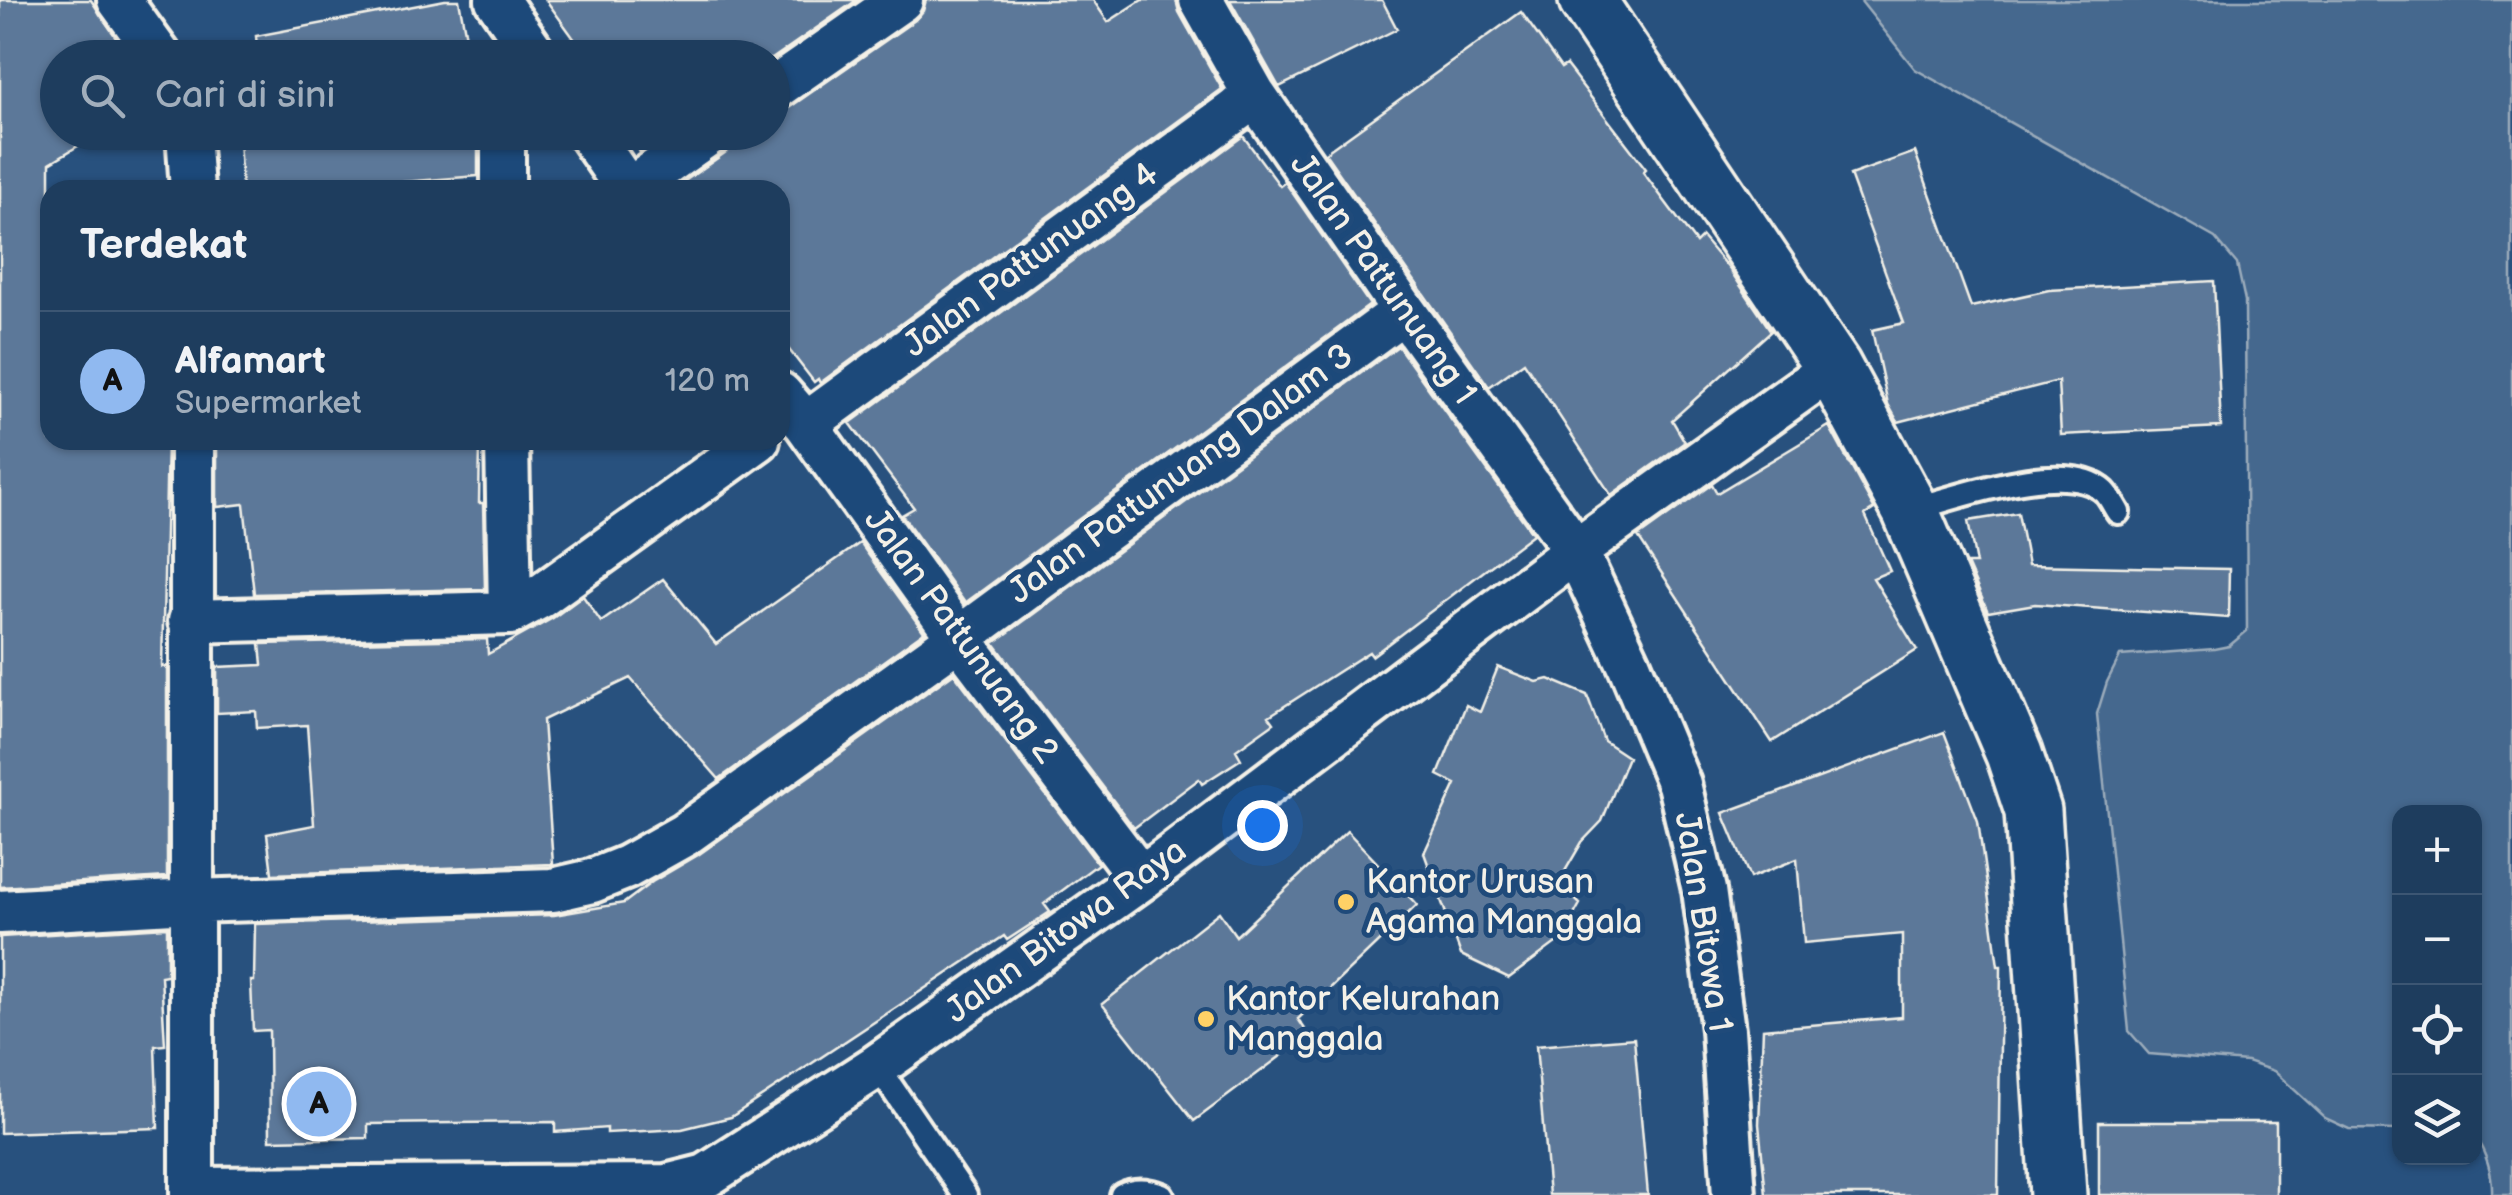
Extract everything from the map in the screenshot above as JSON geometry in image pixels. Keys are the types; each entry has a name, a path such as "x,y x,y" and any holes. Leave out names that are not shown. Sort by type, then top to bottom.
{"street":[{"path":"118,0 148,40"},
{"path":"790,77 901,0"},
{"name":"Jalan Pattunuang 1","path":"1201,0 1254,94 1576,551"},
{"path":"1587,0 1833,366 1910,510 2014,754 2033,811 2058,1195"},
{"path":"499,3 501,40"},
{"path":"499,3 524,40"},
{"name":"Jalan Pattunuang 4","path":"790,414 1254,94"},
{"path":"189,150 191,180"},
{"path":"503,150 504,180"},
{"path":"600,150 621,180"},
{"path":"642,180 685,150"},
{"name":"Jalan Pattunuang Dalam 3","path":"0,912 190,901 553,890 627,867 684,835 960,638 1404,311"},
{"name":"Jalan Bitowa Raya","path":"192,1192 666,1186 706,1176 876,1066 1141,879 1576,551 1833,366"},
{"name":"Jalan Pattunuang 2","path":"790,414 1141,879"},
{"path":"192,450 192,1192"},
{"path":"507,450 510,612"},
{"path":"190,621 510,612 541,596 744,450"},
{"name":"Jalan Bitowa 1","path":"1576,551 1680,784 1704,890 1723,1030 1734,1195"}],"lane":[{"path":"1910,510 1994,488 2059,478 2082,480 2105,492 2118,512"},
{"path":"876,1066 965,1195"},
{"path":"1122,1195 1148,1190 1162,1195"}],"shaded area":[{"path":"1860,0 2512,0 2512,1195 2492,1195 2482,1148 2482,805 2392,805 2392,1130 2349,1129 2325,1118 2274,1071 2247,1062 2149,1054 2129,1031 2097,714 2120,656 2214,649 2229,646 2247,631 2245,301 2237,264 2215,238 1915,69"}],"building":[{"path":"0,0 91,0 118,40 40,40 40,150 71,150 50,163 50,180 40,180 40,450 167,450 162,667 167,666 167,877 0,887"},
{"path":"459,0 467,40 256,40 256,36"},
{"path":"546,0 857,0 790,47 790,40 575,40"},
{"path":"926,0 1093,0 1108,22 1142,0 1176,0 1222,89 820,383 818,379 814,382 790,351 790,180 686,180 728,150 790,150 790,107 923,11"},
{"path":"1230,0 1382,0 1397,29 1279,87"},
{"path":"1521,12 1561,68 1566,65 1646,169 1643,172 1696,243 1702,237 1730,270 1771,331 1672,420 1685,442 1611,495 1524,362 1489,387 1325,153"},
{"path":"1243,136 1280,186 1285,182 1370,305 965,603 902,515 914,508 850,423"},
{"path":"240,150 478,150 478,176 428,180 241,180"},
{"path":"1915,152 1971,307 2049,290 2214,281 2221,427 2061,435 2058,381 1898,422 1888,404 1872,330 1904,323 1850,175"},
{"path":"1398,346 1533,534 1372,656 1369,652 1269,716 1274,723 1236,750 1241,759 1202,784 1199,779 1134,828 994,643"},
{"path":"1829,426 1874,509 1865,515 1890,571 1873,578 1917,650 1772,742 1638,537 1712,484 1717,493"},
{"path":"217,450 480,450 485,589 254,594 244,504 217,507"},
{"path":"2018,513 2028,565 2229,569 2228,618 2035,604 1988,612 1967,564 1976,564 1968,521"},
{"path":"860,543 924,632 719,779 630,678 543,720 553,864 272,874 267,834 314,825 307,725 257,728 256,711 217,713 217,667 262,665 260,644 487,639 488,654 553,618 583,596 601,622 663,579 716,644"},
{"path":"1498,667 1537,682 1549,679 1587,695 1604,741 1628,757 1602,821 1582,842 1558,883 1580,904 1560,940 1509,978 1461,955 1424,853 1456,784 1438,775 1466,705 1480,712"},
{"path":"954,673 1098,864 1044,904 1050,912 1007,940 1004,936 731,1117 682,1129 607,1133 607,1128 555,1132 555,1122 368,1124 368,1138 270,1140 269,1030 253,1031 255,924 554,915 624,903"},
{"path":"1944,732 1978,821 2001,966 1998,1195 1766,1195 1759,1124 1763,1029 1902,1017 1902,934 1804,943 1797,859 1750,878 1723,813"},
{"path":"1347,831 1417,905 1298,1019 1309,1035 1194,1121 1102,1004 1219,912 1236,936"},
{"path":"167,927 167,975 161,976 165,1045 155,1046 158,1128 0,1133 0,937"},
{"path":"1634,1038 1648,1195 1549,1195 1536,1046"},
{"path":"2099,1122 2276,1122 2276,1195 2099,1195"}],"place":[{"name":"Kantor Urusan Agama Manggala","path":"1346,902"},
{"name":"Kantor Kelurahan Manggala","path":"1206,1019"},
{"name":"Alfamart","path":"319,1104"}]}
